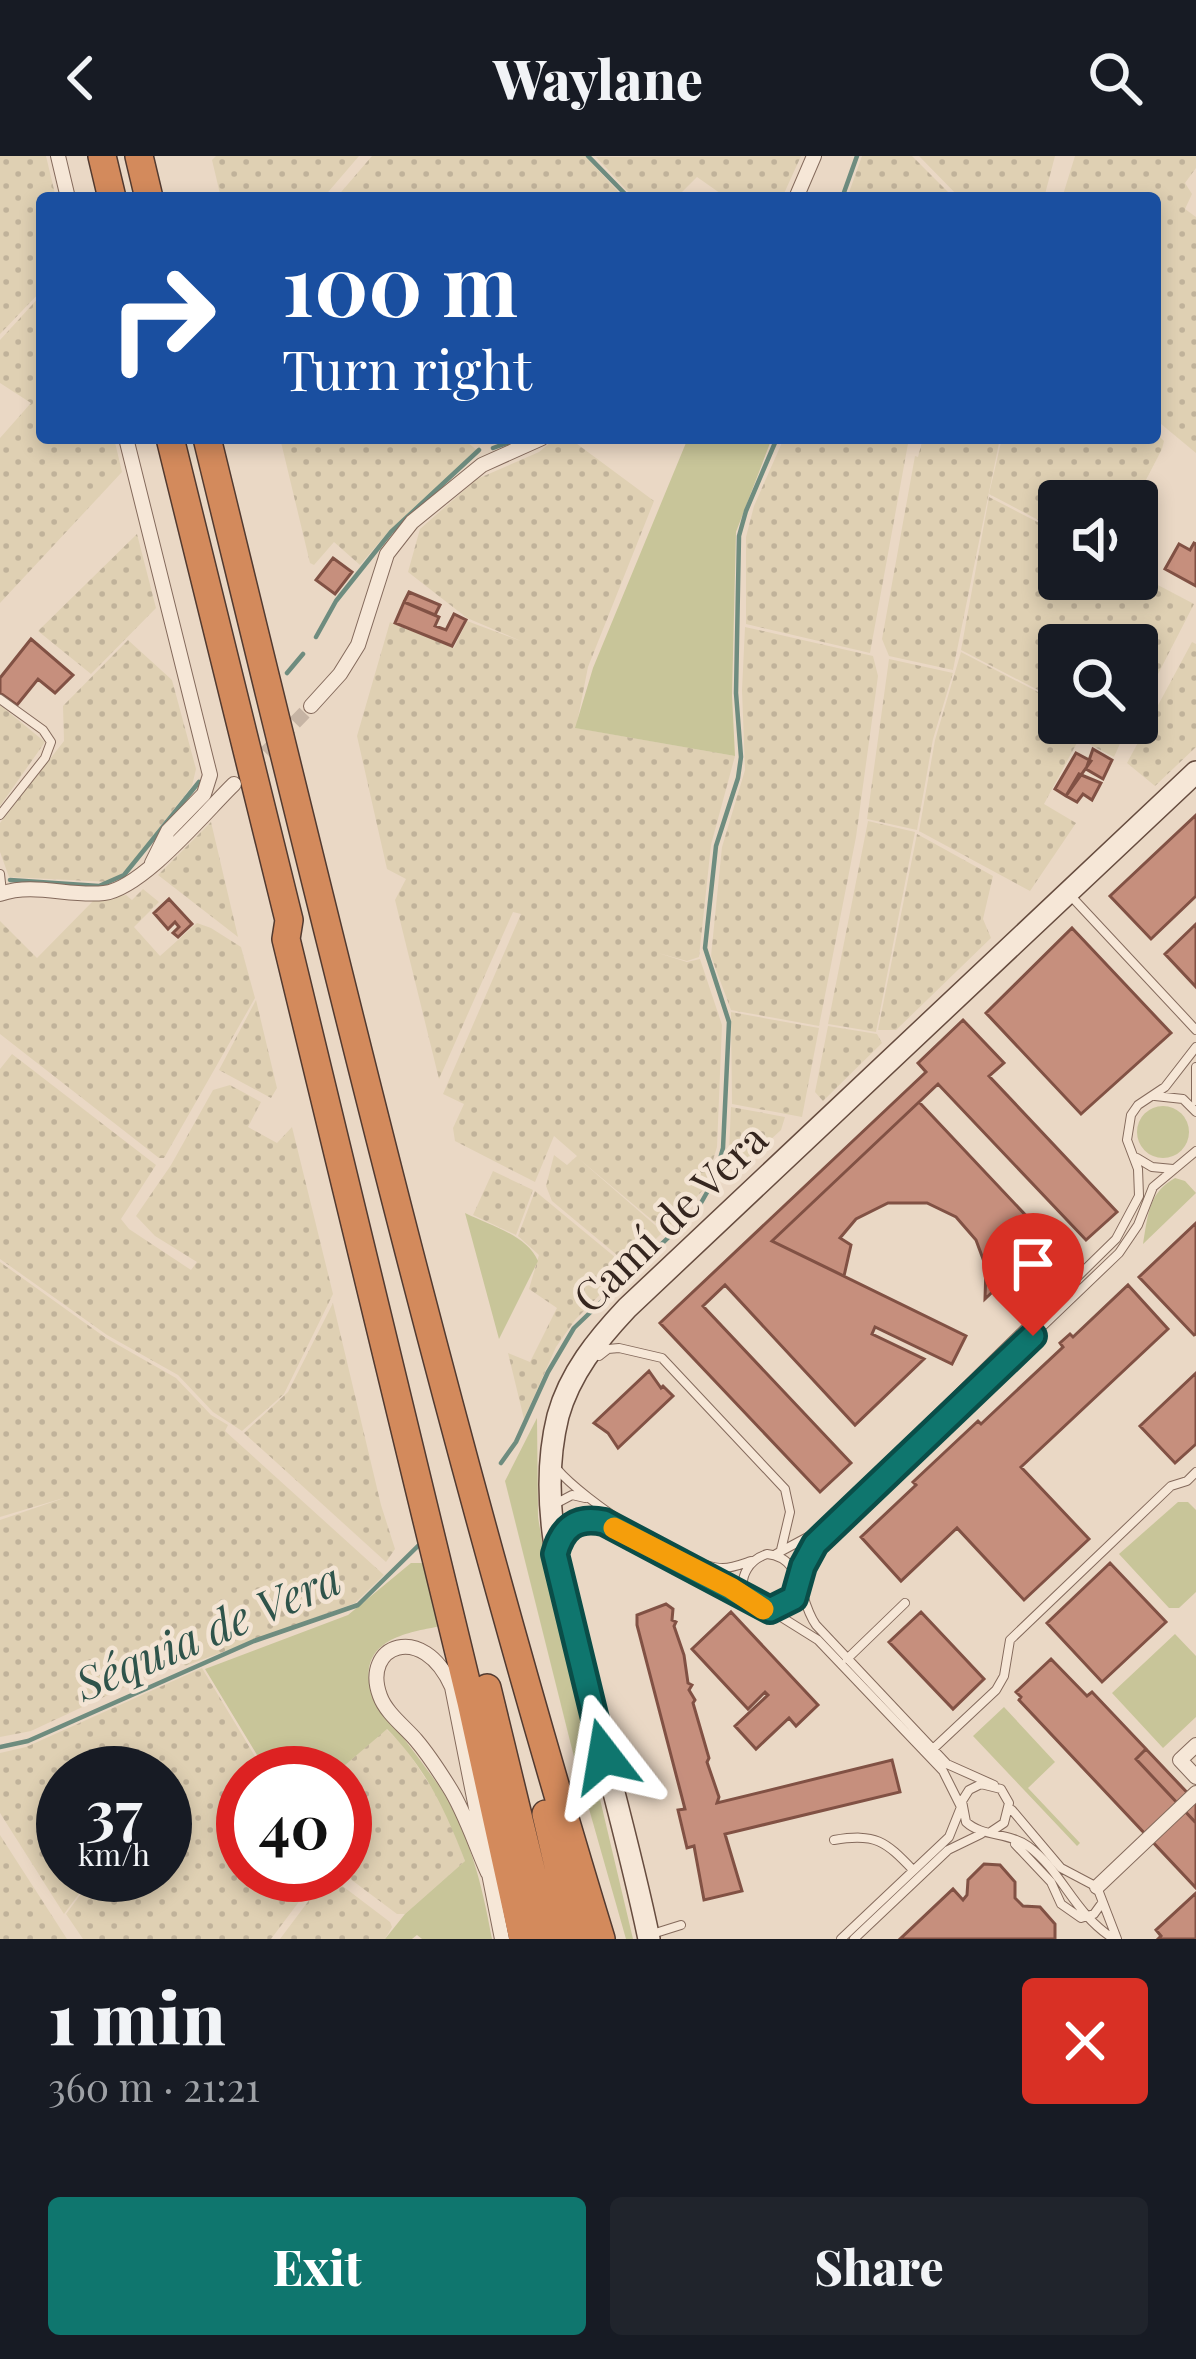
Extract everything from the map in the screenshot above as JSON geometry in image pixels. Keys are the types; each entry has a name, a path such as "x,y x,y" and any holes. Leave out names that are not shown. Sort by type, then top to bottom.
{"highway":[{"path":"102,156 111,192"},
{"path":"139,156 148,192"},
{"path":"171,444 289,920 286,939 466,1678 523,1939"},
{"path":"208,444 362,1072 475,1506 601,1939"},
{"path":"289,920 302,932 548,1939"},
{"path":"475,1506 574,1939"}],"street":[{"path":"58,156 67,192"},
{"path":"799,192 814,156"},
{"path":"127,444 210,775 204,794 168,831 152,863"},
{"path":"311,706 358,645 387,554 412,522 482,465 529,444"},
{"name":"Camí de Vera","path":"649,1937 573,1595 555,1554 551,1452 559,1414 583,1360 627,1308 1196,772"},
{"path":"1,893 24,887 99,894 115,891 152,863 234,784"},
{"path":"488,1873 452,1791 380,1696 377,1674 383,1656 397,1648 424,1649 436,1659 452,1688 502,1939"},
{"path":"1196,1744 1180,1760 1196,1777"},
{"path":"1096,1889 1196,1793"}],"lane":[{"path":"0,699 43,730 51,742 46,758 0,814"},
{"path":"0,874 1,893"},
{"path":"1068,893 1196,1030"},
{"path":"551,1452 565,1479 597,1504 624,1524 699,1562 723,1568 794,1546 817,1532 1116,1239 1139,1196 1138,1169 1127,1127 1138,1105 1165,1087 1196,1047"},
{"path":"1196,1067 1196,1101"},
{"path":"1148,1098 1172,1095 1196,1112"},
{"path":"770,1610 794,1598 815,1544 1119,1253 1138,1226 1153,1187 1196,1151"},
{"path":"1132,1152 1152,1167 1181,1166"},
{"path":"619,1348 614,1332 627,1308"},
{"path":"559,1414 600,1354 619,1348 662,1358 785,1489 790,1511 778,1552"},
{"path":"933,1749 996,1690 1004,1676 1010,1640 1171,1486 1196,1472"},
{"path":"552,1513 556,1502 572,1495 597,1504"},
{"path":"555,1554 569,1526 590,1519 604,1522 810,1632 943,1771 971,1827 1005,1835 1034,1851 1069,1897 1116,1939"},
{"path":"784,1536 785,1544 794,1546"},
{"path":"778,1552 791,1563 808,1615 933,1749 957,1771 994,1785 1017,1820 1061,1868 1096,1889 1116,1939"},
{"path":"747,1598 742,1582 752,1560"},
{"path":"847,1659 905,1604"},
{"path":"841,1939 949,1837 969,1790 994,1785"},
{"path":"854,1939 948,1850 1004,1823 1009,1803"},
{"path":"834,1840 860,1835 887,1843 914,1870"},
{"path":"1005,1835 1051,1882 1068,1912 1087,1916 1099,1910 1096,1889"},
{"path":"1069,1897 1072,1885 1096,1889"},
{"path":"649,1937 681,1925"}],"shaded area":[{"path":"0,156 46,156 55,192 36,192 36,296 0,334"},
{"path":"216,156 359,156 328,192 220,192 212,160"},
{"path":"372,156 585,156 618,192 341,192"},
{"path":"595,156 801,156 785,192 718,192 697,177 682,192 628,192"},
{"path":"862,156 912,156 948,192 849,192"},
{"path":"919,156 1055,156 1046,192 954,192"},
{"path":"1075,156 1196,156 1196,168 1185,183 1192,194 1185,209 1196,217 1196,453 1161,424 1161,192 1064,192"},
{"path":"36,301 36,444 115,444 122,472 0,603 0,438 31,403 0,383 0,340"},
{"path":"1164,441 1146,480 1038,480 1038,520 989,494 1001,444"},
{"path":"281,444 469,444 478,451 388,532 360,565 334,542 314,565"},
{"path":"549,444 577,444 654,501 588,667 576,728 735,756 711,845 699,957 687,961 658,953 687,962 700,959 722,1025 717,1147 703,1190 665,1231 578,1158 663,1232 629,1265 552,1201 546,1186 554,1155 567,1165 577,1156 554,1136 535,1182 455,1141 453,1128 464,1104 443,1094 521,914 513,912 439,1079 395,900 406,879 387,869 357,736 390,622 454,648 467,621 521,641 467,618 408,572 420,529 477,479"},
{"path":"686,444 770,444 736,532 735,756 575,728 593,668"},
{"path":"781,444 908,444 870,653 746,624 746,537"},
{"path":"921,444 999,444 953,670 889,656 882,639"},
{"path":"989,497 1038,522 1038,600 1158,600 1158,585 1194,604 1158,674 1158,624 1038,624 1038,690 961,650"},
{"path":"137,534 156,608 91,674 38,631"},
{"path":"745,627 873,656 878,676 856,837 819,1026 731,1010 711,956 722,847 745,770"},
{"path":"128,640 172,680 196,769 192,786 125,871 110,882 9,877 0,852 0,823 64,741 63,706"},
{"path":"1192,642 1196,644 1196,747 1155,786 1127,763 1137,744 1158,744 1158,705"},
{"path":"961,652 1038,692 1038,744 1076,744 1044,804 1076,823 1030,891 919,831 935,740"},
{"path":"889,659 953,673 933,739 917,830 867,819"},
{"path":"0,705 45,742 0,806"},
{"path":"1089,744 1120,744 1114,757"},
{"path":"868,821 915,832 876,1032 828,1024"},
{"path":"211,822 238,937 158,875"},
{"path":"917,834 993,876 983,919 991,938 896,1030 878,1030"},
{"path":"143,889 159,902 134,927 160,956 197,923 211,928 241,947 255,998 164,1158 0,1034 0,921 37,958 94,900 126,895 132,900"},
{"path":"256,1000 277,1088 271,1098 219,1070"},
{"path":"731,1012 819,1028 802,1117 732,1104"},
{"path":"828,1026 877,1034 882,1043 823,1101 815,1092"},
{"path":"12,1054 156,1165 121,1219 191,1270 197,1262 155,1236 136,1216 213,1090 230,1085 261,1102 248,1127 277,1143 292,1127 333,1294 284,1394 242,1431 213,1412 178,1375 107,1335 0,1259 0,1069"},
{"path":"1163,1106 1182,1113 1189,1132 1182,1151 1163,1158 1144,1151 1137,1132 1144,1113"},
{"path":"731,1107 785,1117 781,1130 741,1167 729,1151"},
{"path":"493,1171 533,1190 516,1235 473,1215"},
{"path":"1175,1178 1196,1193 1143,1244 1154,1198"},
{"path":"535,1191 627,1267 575,1320 556,1347 524,1419 508,1353 530,1362 557,1308 529,1289 539,1255 518,1236"},
{"path":"465,1213 516,1238 538,1261 499,1339"},
{"path":"0,1262 106,1338 176,1378 211,1415 228,1425 225,1431 384,1575 355,1603 185,1666 181,1661 31,1731 0,1737 0,1520 67,1497 0,1517"},
{"path":"333,1303 395,1549 386,1562 244,1433 288,1392"},
{"path":"537,1418 538,1517 549,1583 633,1939 626,1939 572,1749 505,1481"},
{"path":"1178,1502 1188,1502 1196,1510 1196,1592 1179,1608 1169,1608 1119,1554"},
{"path":"411,1563 425,1563 441,1626 382,1646 369,1667 369,1681 455,1814 475,1866 492,1939 422,1939 417,1935 385,1939 405,1914 465,1861 433,1790 387,1729 367,1746 252,1746 205,1669 348,1615"},
{"path":"1175,1634 1196,1656 1196,1717 1163,1748 1112,1693"},
{"path":"202,1668 249,1746 216,1746 216,1902 299,1902 271,1939 83,1939 66,1914 75,1902 192,1902 192,1746 36,1746 36,1870 0,1813 0,1753 26,1747"},
{"path":"1004,1707 1055,1762 1028,1788 1080,1843 1077,1846 973,1736"},
{"path":"386,1729 404,1746 446,1810 465,1861 405,1914 397,1914 372,1895 372,1746 367,1746"},
{"path":"0,1835 36,1891 36,1902 43,1902 67,1939 0,1939"},
{"path":"56,1902 73,1902 64,1914"},
{"path":"308,1902 364,1902 392,1927 385,1939 280,1939"}],"building":[{"path":"1194,543 1196,586 1165,569 1179,544 1190,550"},
{"path":"333,558 352,572 335,594 316,580"},
{"path":"409,592 440,605 435,615 404,602"},
{"path":"404,602 439,617 435,626 446,630 454,614 466,620 452,646 395,623"},
{"path":"31,639 73,675 55,693 38,679 17,705 0,693 0,678"},
{"path":"1093,749 1112,760 1103,779 1086,769"},
{"path":"1076,753 1091,761 1066,796 1055,789"},
{"path":"1079,774 1101,783 1092,800 1083,794 1077,802 1066,796"},
{"path":"1196,815 1196,896 1151,939 1110,896"},
{"path":"169,899 192,924 178,937 173,933 179,927 175,922 168,929 154,913"},
{"path":"1196,924 1196,987 1165,954"},
{"path":"1072,928 1171,1033 1081,1114 986,1013"},
{"path":"963,1020 1004,1063 989,1076 1117,1212 1086,1240 938,1084 772,1241 966,1336 952,1364 875,1327 872,1334 924,1359 855,1425 725,1285 703,1306 851,1463 820,1492 660,1323 926,1072 918,1063"},
{"path":"919,1102 1048,1239 985,1299 986,1267 976,1240 956,1217 927,1203 888,1203 856,1219 840,1238 851,1245 844,1276 772,1241"},
{"path":"1196,1223 1196,1334 1194,1335 1139,1277"},
{"path":"1128,1285 1168,1329 1021,1467 1089,1539 1024,1600 957,1528 901,1581 861,1537 916,1485 913,1482 1063,1347 1060,1343 1070,1334 1073,1337"},
{"path":"649,1371 673,1396 618,1448 594,1423"},
{"path":"1196,1373 1196,1444 1175,1463 1140,1426"},
{"path":"1110,1563 1166,1622 1102,1682 1047,1623"},
{"path":"666,1604 673,1609 717,1803 892,1760 900,1792 725,1834 742,1891 704,1900 694,1846 687,1848 678,1810 685,1809 637,1625 637,1615"},
{"path":"731,1612 818,1705 796,1726 789,1718 756,1749 735,1726 768,1695 765,1692 748,1709 692,1649"},
{"path":"921,1612 984,1679 953,1709 889,1642"},
{"path":"1051,1659 1087,1696 1092,1692 1146,1749 1136,1759 1196,1823 1196,1888 1019,1700 1016,1692"},
{"path":"1146,1749 1196,1802 1196,1823 1136,1759"},
{"path":"984,1864 1000,1865 1015,1882 1015,1898 1023,1906 1040,1907 1055,1924 1055,1939 900,1939 953,1889 963,1900 968,1880"},
{"path":"1196,1893 1196,1939 1158,1939 1156,1930"}],"waterway":[{"path":"588,156 623,192"},
{"name":"Séquia de Vera","path":"844,192 857,156"},
{"path":"493,448 504,444"},
{"name":"Séquia de Vera","path":"501,1463 574,1328 697,1210 714,1180 723,1148 729,1022 705,948 716,846 741,757 736,693 739,536 774,444"},
{"path":"316,637 336,601 391,532 479,450"},
{"path":"287,673 303,654"},
{"path":"10,880 99,886 124,875 199,782"},
{"name":"Séquia de Vera","path":"0,1747 28,1741 254,1641 358,1605 421,1543"}],"tunnel":[{"path":"251,768 311,706"}],"slow traffic":[{"path":"614,1528 763,1609"}],"route":[{"path":"604,1756 555,1554 569,1526 590,1519 604,1522 731,1588 761,1609 779,1609 794,1598 815,1544 1033,1336"}]}
